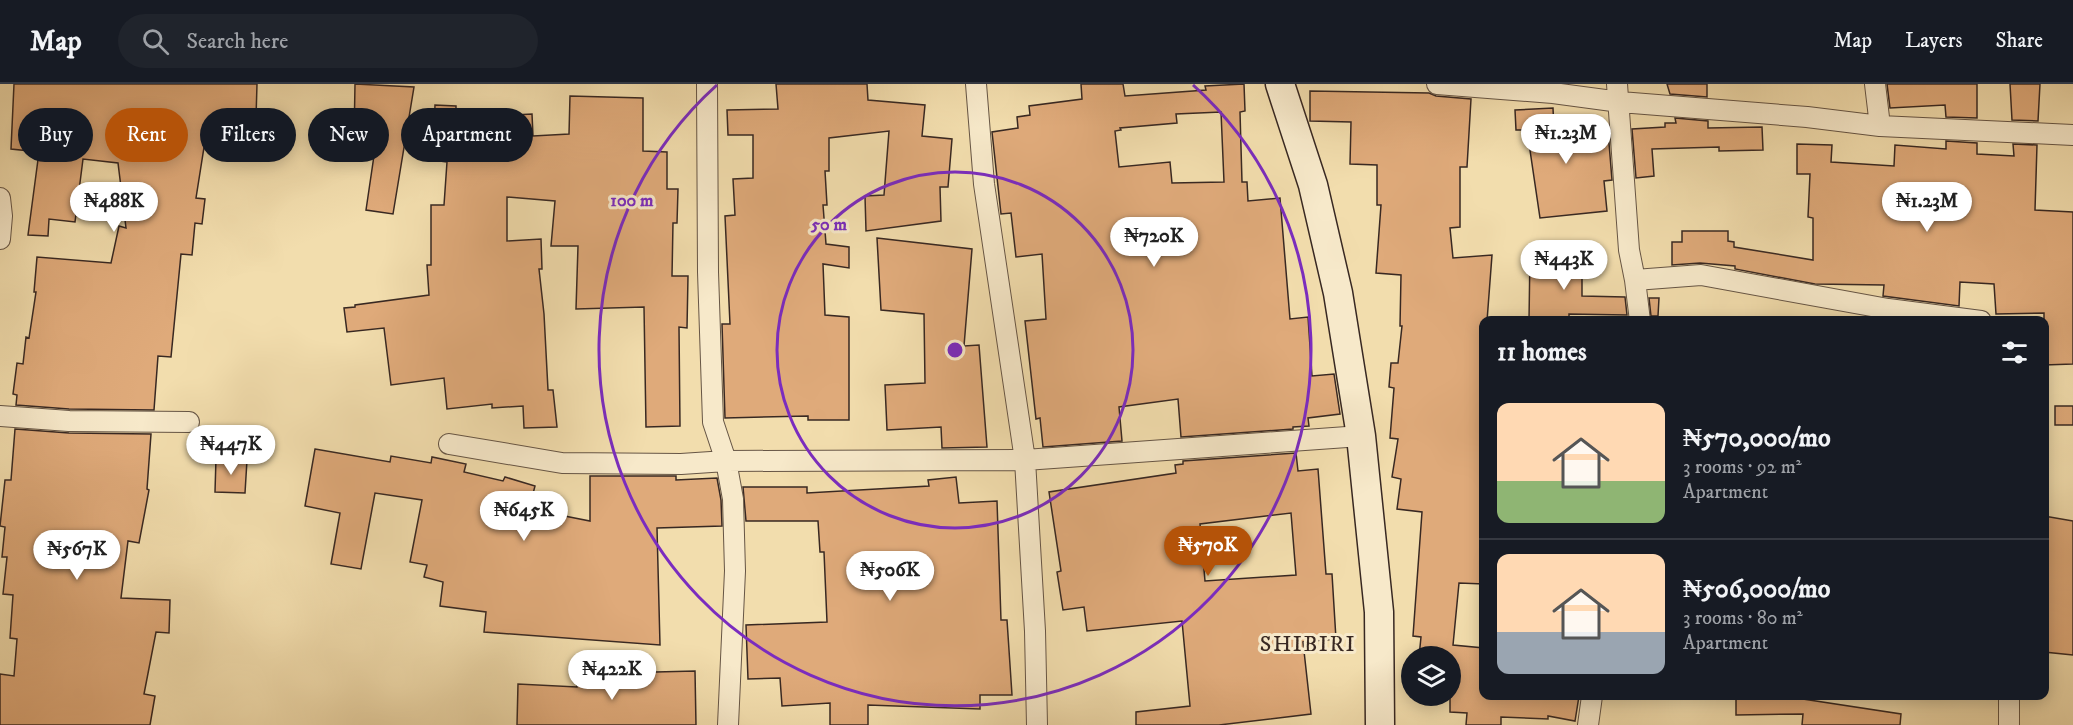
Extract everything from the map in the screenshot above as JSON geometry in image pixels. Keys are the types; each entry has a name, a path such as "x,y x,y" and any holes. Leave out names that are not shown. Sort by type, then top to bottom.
{"main road":[{"path":"1280,84 1313,185 1338,293 1361,436 1379,612 1380,725"}],"street":[{"path":"707,84 708,272 713,422 726,461 733,500 735,571 728,725"},
{"path":"976,84 984,184 1025,460 1035,631 1037,725"},
{"path":"1437,84 1553,93 1618,93 1880,126 2073,135"},
{"path":"1875,84 1880,126"},
{"path":"1618,93 1628,238 1640,316"},
{"path":"0,198 2,216 0,239"},
{"path":"1635,280 1701,275 1888,309 1942,316"},
{"path":"0,416 69,422 189,422"},
{"path":"449,444 562,463 681,464 726,461 1025,460 1361,436"},
{"path":"1588,725 1591,700"},
{"path":"2009,700 2009,725"}],"building":[{"path":"14,84 257,84 256,108 200,108 202,162 196,198 205,199 202,224 195,223 192,255 181,254 171,357 158,356 154,410 69,409 16,405 17,395 13,394 17,363 23,364 26,337 29,338 36,292 34,292 37,257 111,263 119,226 126,228 118,163 109,162 188,162 188,108 105,108 105,162 93,160 93,108 18,108 18,150 11,149"},
{"path":"355,84 414,87 411,108 401,108 402,162 393,214 366,210 373,162 389,162 389,108 355,108"},
{"path":"776,84 867,84 868,100 925,105 922,136 952,139 948,187 940,187 941,221 866,231 865,196 884,195 889,131 829,138 829,171 825,171 827,205 823,205 826,244 849,247 849,268 823,264 825,315 849,317 849,420 808,420 808,416 725,418 722,324 730,324 725,216 735,215 733,179 753,178 753,135 728,135 727,110 778,109"},
{"path":"1081,84 1123,84 1125,96 1206,90 1205,86 1244,84 1245,111 1240,112 1242,182 1247,182 1248,201 1280,198 1290,319 1308,317 1312,376 1334,374 1340,414 1308,418 1309,426 1293,427 1293,429 1181,437 1178,399 1119,407 1122,441 1043,447 1040,418 1036,419 1025,321 1046,319 1042,254 1016,257 1011,213 1001,214 992,132 1018,128 1017,117 1030,115 1029,106 1082,99","holes":["1221,112 1224,182 1172,183 1170,162 1119,167 1115,131 1121,130 1120,128 1177,123 1176,114"]},
{"path":"1667,84 1707,84 1707,97 1670,94"},
{"path":"1887,84 1977,84 1977,118 1946,117 1945,105 1890,108"},
{"path":"2010,84 2040,84 2038,121 2012,120"},
{"path":"1310,91 1429,93 1436,96 1471,99 1467,167 1460,167 1460,227 1450,228 1453,258 1492,255 1487,316 1479,316 1479,584 1459,583 1453,645 1479,648 1479,700 1578,700 1575,721 1548,716 1548,719 1501,717 1501,725 1466,725 1467,713 1450,712 1450,706 1461,706 1461,646 1420,646 1421,637 1413,636 1422,512 1397,509 1401,479 1392,477 1398,439 1390,438 1394,388 1389,387 1391,363 1398,363 1402,326 1400,326 1401,275 1376,273 1381,205 1377,205 1377,165 1350,164 1351,122 1310,121"},
{"path":"570,96 643,98 643,151 667,152 667,189 678,189 677,223 673,223 672,276 688,276 687,328 679,327 680,426 646,427 644,307 576,309 578,246 551,246 555,201 507,197 507,241 541,239 542,269 539,269 548,390 553,390 557,427 524,428 523,406 492,408 492,404 447,409 444,378 391,385 384,328 347,332 344,308 429,295 427,265 431,265 431,205 444,205 447,162 533,162 533,136 569,134"},
{"path":"435,105 456,106 456,108 435,108"},
{"path":"1553,108 1554,131 1598,126 1598,132 1608,131 1612,180 1604,181 1607,211 1540,218 1527,130 1516,130 1515,110"},
{"path":"1675,118 1708,121 1708,128 1762,127 1763,150 1719,151 1719,147 1652,149 1654,176 1636,178 1632,129 1665,127 1665,123 1676,123"},
{"path":"1946,141 1977,143 1977,154 2014,156 2013,144 2037,145 2035,210 2073,212 2073,364 2049,365 2049,316 2044,316 2044,313 1996,314 1994,284 1960,282 1959,306 1883,296 1884,285 1815,284 1735,269 1735,266 1700,263 1672,265 1672,242 1682,242 1682,231 1728,231 1728,241 1734,242 1734,247 1813,260 1813,218 1808,217 1810,174 1797,174 1797,144 1832,145 1831,162 1894,166 1895,145 1946,149"},
{"path":"38,162 83,162 75,222 49,219 48,236 28,235"},
{"path":"877,238 972,249 964,346 979,345 987,447 942,448 941,427 887,430 885,385 925,383 924,314 881,310"},
{"path":"1571,250 1573,274 1582,274 1582,296 1625,297 1627,315 1529,316 1530,253"},
{"path":"1649,298 1659,298 1658,316 1651,316"},
{"path":"2055,406 2073,406 2073,425 2055,425"},
{"path":"15,429 69,433 151,434 147,489 149,490 139,543 128,541 121,598 170,600 169,633 156,632 144,694 155,696 150,725 0,725 0,674 14,676 17,639 10,638 13,595 3,594 7,557 2,557 5,527 0,526 5,480 11,480"},
{"path":"315,449 390,462 391,456 431,463 432,457 466,464 464,472 503,481 505,477 535,486 529,509 590,521 590,476 676,476 676,480 717,478 722,526 657,528 660,645 484,632 486,612 440,606 443,582 424,577 427,565 410,562 422,500 375,493 361,569 331,564 340,513 305,506"},
{"path":"1296,453 1298,471 1318,469 1326,574 1332,574 1336,639 1303,642 1311,714 1219,725 1136,725 1136,712 1190,706 1182,621 1087,631 1084,607 1063,610 1057,572 1061,571 1049,492 1176,473 1175,465 1183,464 1183,461","holes":["1291,513 1296,575 1205,581 1200,524"]},
{"path":"216,458 247,460 245,493 215,492"},
{"path":"956,477 959,503 997,501 1001,620 1007,620 1012,695 980,695 980,709 868,705 868,725 830,725 830,703 782,706 780,678 748,679 746,625 827,622 824,552 820,552 818,521 746,521 743,487 807,487 807,493 929,486 928,480"},
{"path":"2049,517 2073,521 2073,655 2049,653"},
{"path":"695,671 696,725 517,725 518,684 577,687 576,674"},
{"path":"1736,700 1809,700 1901,714 1900,725 1802,725 1803,714 1736,715"}],"district":[{"name":"SHIBIRI","path":"1308,644"}]}
